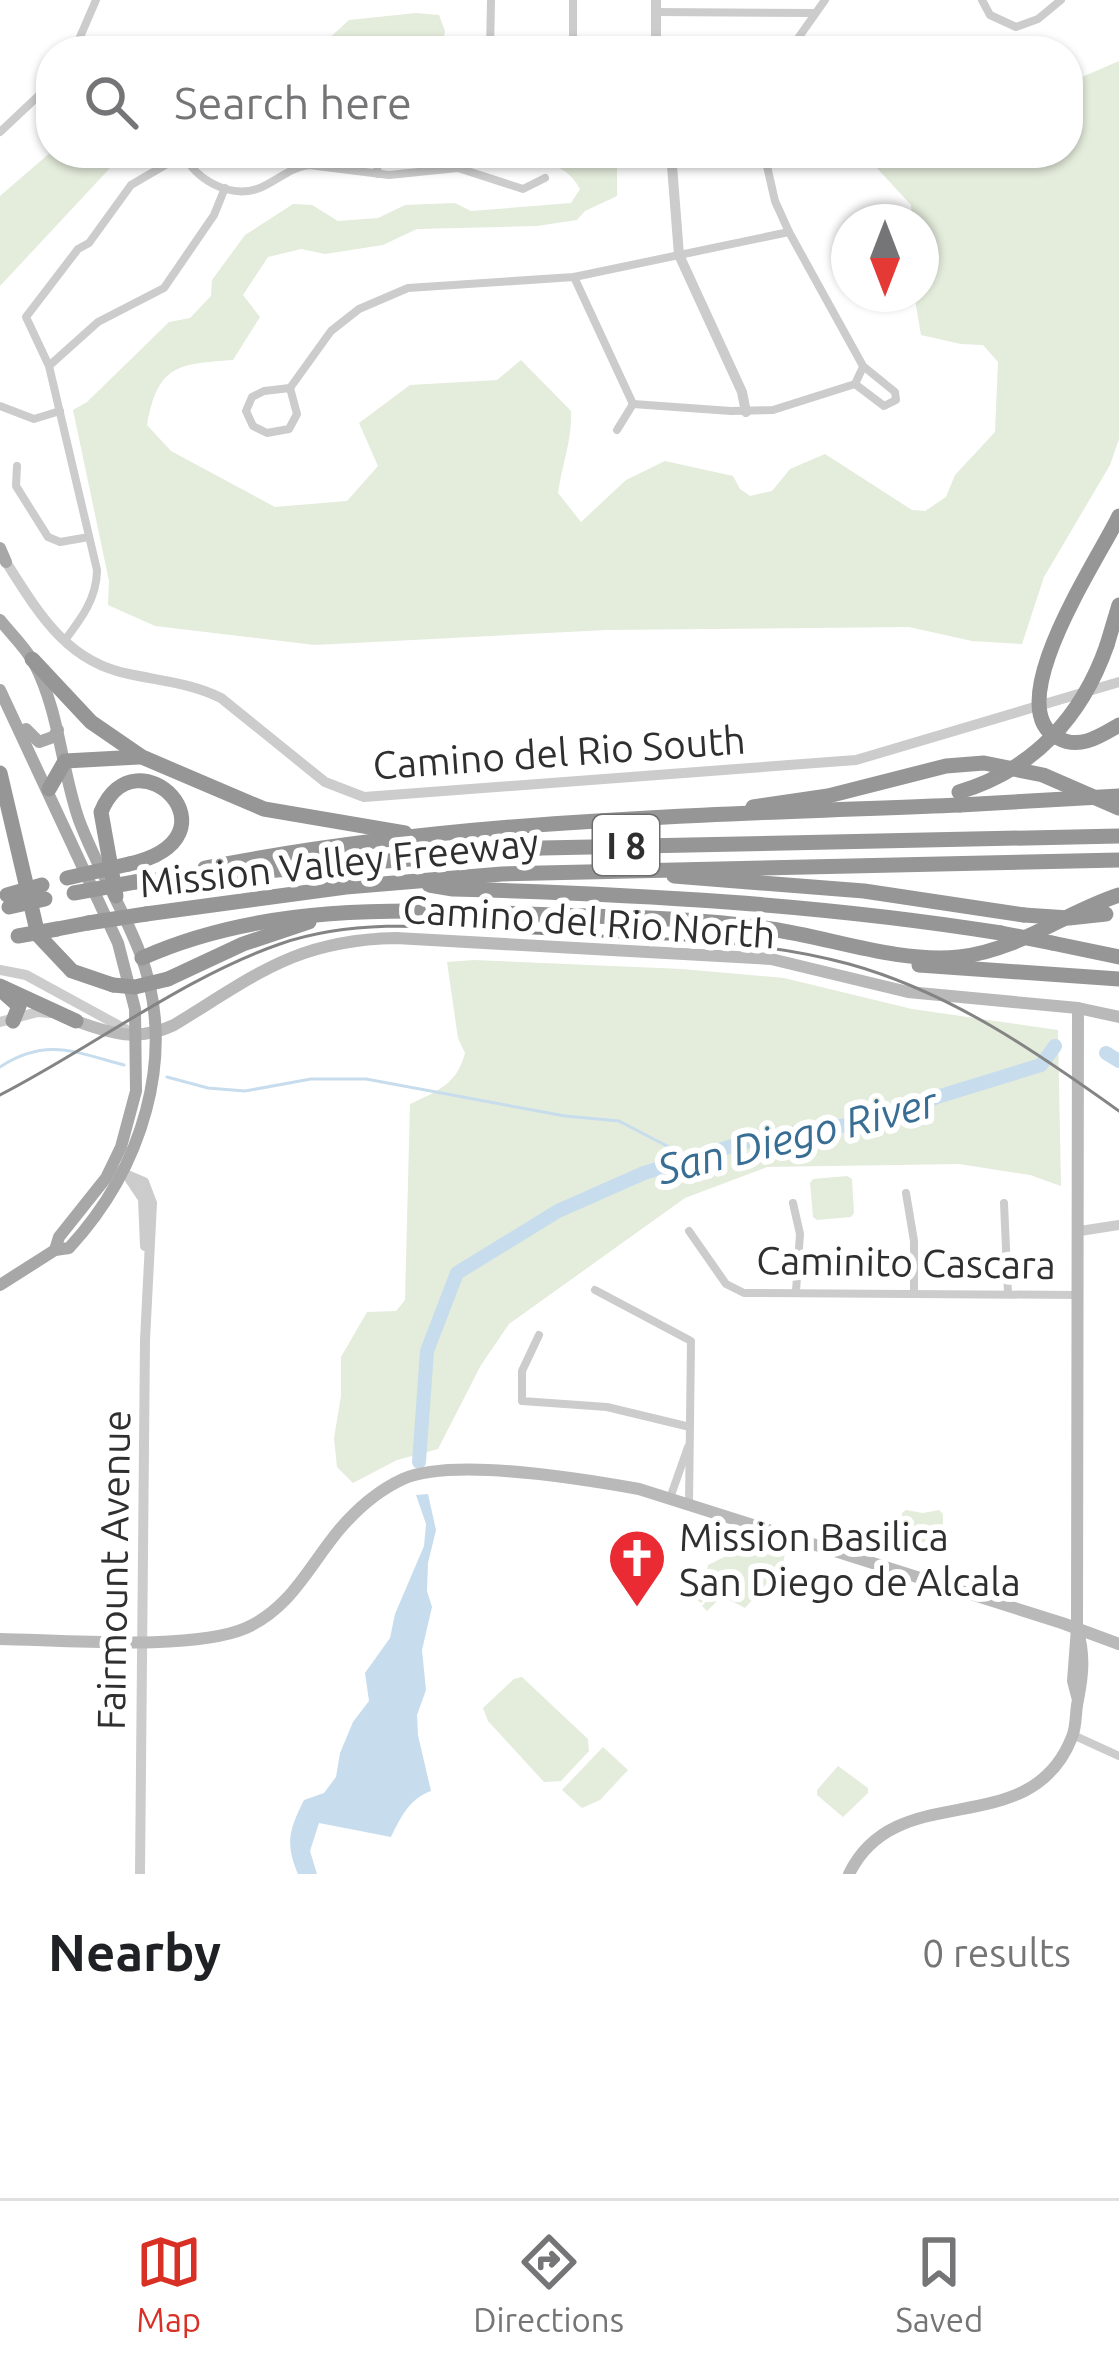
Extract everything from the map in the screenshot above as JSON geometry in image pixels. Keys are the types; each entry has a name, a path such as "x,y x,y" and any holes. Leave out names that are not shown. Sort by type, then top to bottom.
{"highway":[{"path":"1119,516 1057,631 1040,688 1049,733 1070,743 1087,741 1119,724"},
{"path":"959,799 1046,744 1085,695 1119,605"},
{"path":"32,659 91,722 142,757 264,809 420,836"},
{"path":"49,789 64,761 142,757"},
{"path":"679,817 828,796 946,766 983,763 1042,775 1119,808"},
{"path":"0,773 38,935 72,970 112,986 135,986 168,979 279,930 347,912"},
{"path":"71,886 129,864 157,856 168,850 179,835 182,819 178,804 159,784 128,782 104,804 101,820 116,896"},
{"path":"135,882 256,858 420,836 870,809 959,799 1119,796"},
{"name":"Mission Valley Freeway","path":"4,902 71,886 542,848 1119,836"},
{"name":"Mission Valley Freeway","path":"0,940 146,914 409,880 642,869 1119,860"},
{"path":"642,869 684,878 864,891 1024,915 1070,918 1113,912"},
{"path":"409,880 453,889 790,905 1001,933 1119,957"},
{"path":"142,958 233,926 392,910 579,915 750,928 881,951 953,957 1010,946 1119,895"},
{"path":"750,928 925,967 1119,980"},
{"path":"0,988 76,1021"},
{"path":"0,988 19,1006 7,1022"}],"main road":[{"path":"0,620 32,659 58,730 81,825 142,958 153,1033 148,1110 117,1171 59,1237 55,1250 0,1285"},
{"path":"0,691 118,943 135,1004 134,1105 117,1171"},
{"path":"14,716 39,742 58,730"},
{"name":"Camino del Rio North","path":"76,1021 118,1036 153,1033 281,959 320,945 363,938 771,959 908,992 1078,1008 1119,1017"},
{"path":"849,1874 860,1853 902,1822 998,1803 1039,1784 1059,1762 1073,1735 1084,1651 1077,1628 1078,1008"},
{"path":"0,1639 214,1638 262,1620 294,1593 353,1515 404,1479 433,1472 487,1472 589,1480 689,1503 1119,1644"}],"street":[{"path":"80,36 96,0"},
{"path":"490,0 490,36"},
{"path":"573,0 573,36"},
{"path":"800,36 825,0"},
{"path":"982,0 991,15 1008,26 1039,19 1061,0"},
{"path":"656,6 815,14"},
{"path":"0,133 36,98"},
{"path":"63,643 85,614 97,582 49,366 27,325 29,310 131,185 159,168"},
{"path":"193,168 197,175 225,188 260,188 287,168"},
{"path":"341,168 378,174 458,168 523,188 545,178"},
{"path":"377,168 378,174"},
{"path":"671,168 679,255 742,392 746,412"},
{"path":"767,168 789,232 863,366 895,392 896,400 884,406 855,384"},
{"path":"49,366 98,322 164,288 214,215 225,188"},
{"path":"290,388 297,414 289,429 267,433 253,426 246,411 252,397 290,388 331,331 375,300 431,284 574,277 789,232"},
{"path":"574,277 633,404"},
{"path":"633,404 773,410 855,384 863,366"},
{"path":"616,430 633,404"},
{"path":"0,406 34,419 60,411"},
{"path":"17,466 16,486 47,537 61,542 89,537"},
{"name":"Camino del Rio South","path":"2,555 63,643 106,669 202,688 325,782 345,793 382,799 856,760 1119,682"},
{"path":"0,970 26,975 137,1035"},
{"path":"7,1022 38,1012 76,1021"},
{"name":"Fairmount Avenue","path":"117,1171 142,1195 147,1266 140,1874"},
{"path":"906,1193 914,1240 914,1291"},
{"path":"1004,1203 1008,1293"},
{"path":"793,1204 800,1234 796,1292"},
{"path":"1080,1232 1119,1225"},
{"name":"Caminito Cascara","path":"689,1232 733,1289 744,1293 1080,1294"},
{"path":"595,1290 692,1341 689,1503"},
{"path":"539,1335 522,1371 522,1401 589,1404 690,1427"},
{"path":"670,1498 690,1440"},
{"path":"1073,1735 1119,1756"}],"green space":[{"path":"439,15 445,31 444,36 332,36 349,20"},
{"path":"1119,61 1119,439 1110,465 1044,577 1022,644 972,641 909,627 606,630 315,645 155,626 108,605 109,581 73,410 169,322 190,318 211,296 212,280 245,235 293,204 312,205 338,221 378,218 405,205 455,203 471,211 571,203 580,189 559,168 617,168 617,196 585,211 577,220 537,226 417,229 383,245 325,254 301,249 268,257 243,295 260,317 233,360 197,363 173,372 157,390 147,425 171,451 275,507 347,501 378,466 359,423 410,385 497,380 521,360 571,411 558,493 581,522 626,480 665,461 733,476 750,496 772,491 790,469 825,454 912,510 925,511 946,497 955,475 995,432 998,362 983,345 921,335 917,312 939,312 939,204 910,204 877,168 1083,168 1083,77"},
{"path":"36,165 110,168 0,286 0,196"},
{"path":"447,962 784,978 912,1009 1058,1030 1061,1186 1030,1175 959,1164 767,1167 685,1198 509,1324 481,1365 438,1449 397,1460 353,1483 337,1467 334,1438 341,1357 367,1312 396,1311 405,1300 410,1104 445,1085 461,1064 465,1053 458,1038"},
{"path":"813,1179 852,1179 851,1217 813,1217"},
{"path":"902,1513 943,1514 943,1549 902,1548"},
{"path":"761,1539 786,1544 782,1576 769,1581 745,1608 722,1596 707,1611 702,1606 715,1591 701,1603 690,1594 704,1586 708,1565"},
{"path":"522,1677 588,1739 589,1751 561,1781 544,1782 488,1721 483,1708"},
{"path":"603,1747 628,1770 600,1800 582,1808 562,1790"},
{"path":"838,1766 868,1788 843,1817 817,1795"}],"water":[{"path":"428,1494 436,1530 428,1563 432,1607 422,1650 426,1690 417,1715 431,1791 411,1804 391,1837 319,1823 310,1851 317,1874 298,1874 290,1845 295,1820 304,1800 324,1793 336,1777 353,1722 369,1701 365,1673 390,1638 395,1614 424,1546 426,1524 416,1495"}],"waterway":[{"name":"San Diego River","path":"419,1462 427,1351 457,1273 558,1211 644,1173 752,1140 891,1118 937,1097 1041,1065 1055,1046"},
{"path":"0,1067 47,1050 124,1065"},
{"name":"San Diego River","path":"1106,1053 1119,1061"},
{"path":"167,1077 245,1091 311,1079 366,1079 565,1116 619,1121 692,1159"}],"tram line":[{"path":"0,1095 245,958 311,935 405,926 732,943 849,964 957,1007 1119,1111"}],"place":[{"name":"Mission Basilica San Diego de Alcala","path":"637,1609"}]}
